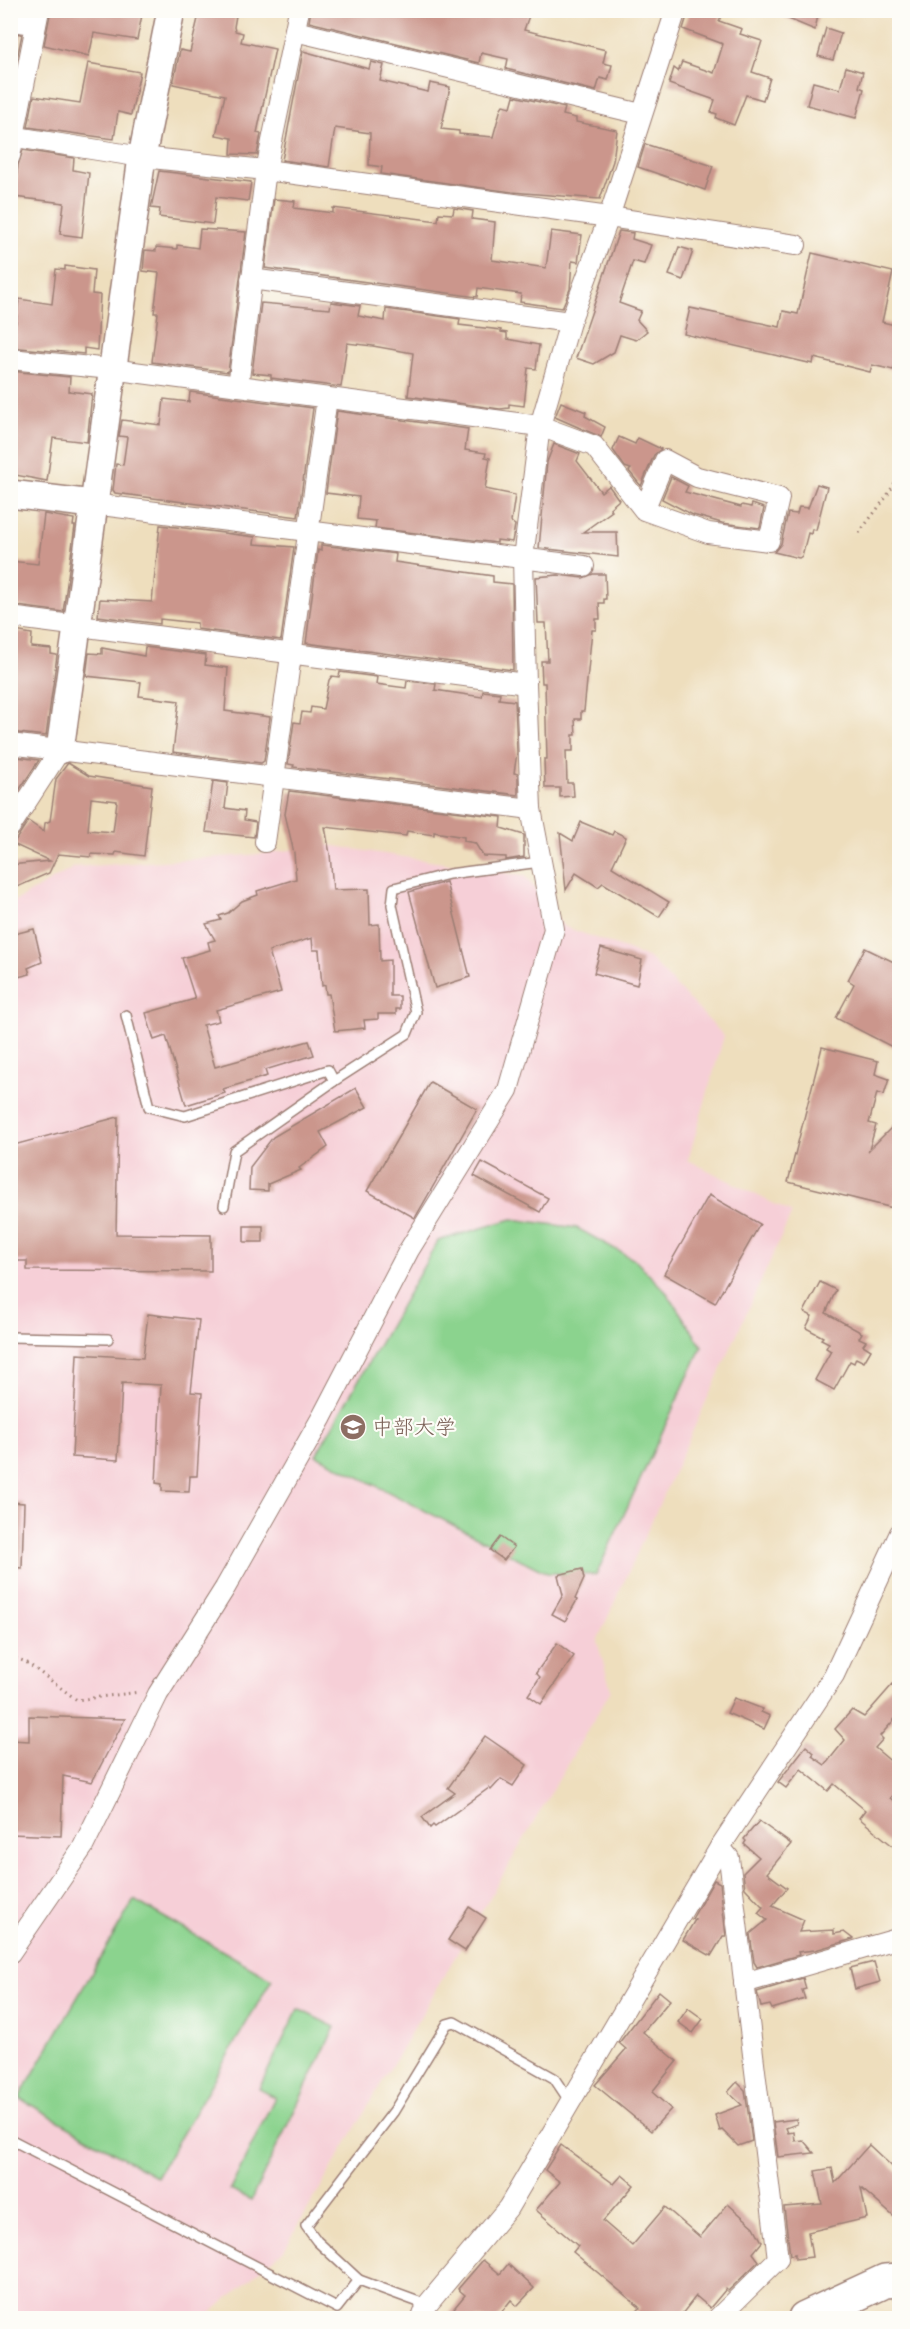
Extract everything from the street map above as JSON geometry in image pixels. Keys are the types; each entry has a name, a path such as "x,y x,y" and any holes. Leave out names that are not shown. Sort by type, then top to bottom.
{"highway":[{"path":"805,2319 885,2281 900,2280"},
{"path":"849,2319 900,2288"}],"street":[{"path":"10,827 60,750 142,157 171,10"},
{"path":"238,386 266,170 299,10"},
{"path":"10,1953 83,1847 158,1694 225,1588 322,1417 410,1250 508,1090 554,929 531,809 526,684 523,558 540,426 570,322 609,217 676,11"},
{"path":"10,21 38,17 11,143 266,170 609,217 796,246"},
{"path":"295,31 641,114"},
{"path":"252,279 570,322"},
{"path":"10,359 111,369 540,426 594,446 644,510 708,533 769,541 779,498 698,477 664,460 644,510"},
{"path":"265,842 327,398"},
{"path":"10,494 584,566"},
{"path":"10,617 526,684"},
{"path":"10,744 531,809"},
{"path":"424,2312 508,2208 720,1847 834,1675 900,1533"},
{"path":"718,2319 778,2259 729,1858 720,1847"},
{"path":"744,1983 900,1938"}],"lane":[{"path":"224,1206 234,1151 334,1081 407,1034 416,1012 392,905 394,888 449,874 540,862"},
{"path":"126,1015 149,1107 185,1116 328,1070 334,1081"},
{"path":"10,1337 108,1339"},
{"path":"424,2312 359,2280 317,2241 306,2226 394,2111 447,2024 454,2022 550,2076 570,2102"},
{"path":"10,2139 337,2308 359,2280"}],"path":[{"path":"859,533 887,496 900,474"},
{"path":"10,1656 26,1662 77,1700 131,1691 158,1694"}],"shaded area":[{"name":"中部大学","path":"328,845 525,876 563,926 649,958 724,1036 688,1160 792,1213 597,1641 611,1690 284,2250 205,2318 11,2318 10,904 75,867 251,855"}],"green space":[{"path":"512,1219 577,1228 635,1260 667,1293 702,1346 596,1575 547,1573 316,1455 438,1241"},
{"path":"134,1900 272,1979 157,2177 19,2098"},
{"path":"298,2009 335,2027 251,2200 230,2190 275,2097 259,2089"}],"building":[{"path":"51,10 143,10 137,40 94,33 89,56 44,45"},
{"path":"200,10 237,10 234,27 235,31 243,33 241,42 275,49 257,133 261,134 257,155 231,154 232,138 216,135 225,95 173,84 180,50 190,52"},
{"path":"311,10 531,10 524,30 606,50 603,63 612,65 608,80 600,78 596,91 506,69 508,59 481,53 479,63 309,22"},
{"path":"689,10 711,10 722,14 719,21 742,29 740,34 762,41 752,72 770,78 763,100 746,95 734,125 716,118 717,114 711,112 715,100 669,84 674,68 678,71 682,62 714,73 723,44 683,29"},
{"path":"767,10 819,10 815,30"},
{"path":"826,28 841,33 833,60 818,56"},
{"path":"10,33 22,34 14,73 10,73"},
{"path":"303,51 369,69 371,62 384,65 380,81 428,92 430,83 450,87 441,129 459,131 459,134 493,137 501,108 503,105 511,107 514,96 565,108 563,115 576,118 576,122 617,130 613,161 600,199 512,192 381,174 382,167 369,165 370,133 335,128 329,167 282,160"},
{"path":"88,63 140,72 131,115 118,112 114,139 28,127 34,96 80,103"},
{"path":"846,67 863,72 859,87 864,89 856,118 807,105 813,82 840,89"},
{"path":"645,144 713,166 705,190 638,167"},
{"path":"23,150 74,158 73,170 89,173 82,237 60,234 64,203 14,197 18,165"},
{"path":"159,171 251,182 248,201 216,197 213,224 159,217 160,209 151,208"},
{"path":"274,199 295,201 294,208 333,213 333,208 438,221 439,213 453,214 454,208 473,211 472,219 495,222 492,260 546,268 551,231 582,235 578,262 572,261 570,289 562,308 520,302 521,294 478,288 477,297 265,268"},
{"path":"200,229 246,232 228,372 152,362 158,313 154,313 159,273 143,271 145,250 156,251 156,247 177,249 177,245 198,248"},
{"path":"619,231 633,233 632,239 651,245 644,264 633,261 619,303 641,311 637,320 647,331 636,340 620,335 614,352 594,364 576,358"},
{"path":"679,247 693,251 683,280 669,275"},
{"path":"812,253 893,272 882,322 900,326 900,356 893,370 872,365 870,372 814,358 813,364 684,334 690,308 780,327 783,311 798,314"},
{"path":"65,266 94,270 92,294 100,295 97,350 84,348 84,354 10,347 10,322 16,323 19,299 52,304 56,269 65,270"},
{"path":"331,302 360,306 358,316 385,321 386,309 460,319 459,325 501,330 507,333 507,339 539,345 536,369 528,368 524,406 509,404 509,408 500,409 408,396 413,353 373,346 347,343 341,387 271,378 271,375 252,373 261,303 330,309"},
{"path":"10,371 70,377 69,391 92,394 87,442 53,438 47,481 10,474"},
{"path":"190,392 313,408 298,517 115,493 113,490 116,464 123,465 127,437 119,436 122,420 161,425 164,399 189,402"},
{"path":"561,402 586,412 585,416 605,427 601,437 555,417"},
{"path":"337,411 468,429 465,450 486,453 485,457 490,458 485,489 515,495 511,522 515,525 512,542 497,540 497,543 375,528 376,521 357,519 359,497 326,493"},
{"path":"619,437 635,444 638,438 661,449 654,455 641,486 629,471 631,469 625,467 613,450"},
{"path":"554,444 580,454 577,461 601,492 609,486 619,500 610,508 612,511 583,532 617,532 618,557 539,548 547,462"},
{"path":"671,477 688,486 685,492 741,507 742,505 751,507 752,504 764,508 760,528 722,523 693,515 662,499"},
{"path":"817,484 827,487 816,530 812,529 811,534 808,533 802,556 799,558 774,552 781,544 788,513 797,514 799,507 808,508"},
{"path":"44,514 74,519 73,526 75,526 63,612 10,605 10,561 38,564"},
{"path":"160,525 255,537 254,544 294,547 281,640 197,629 197,623 160,619 160,624 98,616 100,599 152,602"},
{"path":"321,545 396,554 395,562 493,576 493,582 512,584 513,670 306,643 318,550 321,551"},
{"path":"593,574 605,574 606,599 604,603 599,603 600,619 596,619 596,630 592,630 584,711 581,711 581,719 575,719 576,735 573,735 573,751 566,751 567,783 573,783 574,796 560,797 560,788 545,788 544,759 547,759 545,683 542,683 541,661 548,661 546,623 538,623 536,577 558,575 583,578"},
{"path":"10,630 32,634 31,647 51,649 51,654 57,655 46,736 10,732"},
{"path":"145,647 206,655 205,665 228,668 225,711 270,717 264,761 261,763 173,752 179,701 139,696 141,682 86,676 89,653 102,654 102,648 144,656"},
{"path":"340,672 377,677 376,684 406,688 407,681 436,684 435,690 482,697 483,691 500,693 499,699 515,701 517,753 514,773 518,774 518,795 293,767 294,765 288,764 294,722 300,723 302,712 310,713 311,707 323,709 329,680 332,676 339,677"},
{"path":"10,756 39,760 10,804"},
{"path":"68,763 89,776 152,786 144,856 116,852 115,855 91,854 91,857 58,854 49,873 10,890 10,865 50,861 13,844 28,821 44,832 45,823 50,821 56,779","holes":["91,798 117,801 113,832 88,830"]},
{"path":"213,781 228,783 225,808 245,811 244,820 256,822 254,837 206,832"},
{"path":"289,791 502,817 501,828 524,835 524,857 506,860 506,857 483,856 475,843 464,841 464,837 434,832 434,835 407,831 406,836 325,827 333,890 369,889 370,925 379,924 380,961 390,960 390,996 400,996 400,1009 396,1009 396,1014 378,1014 378,1019 364,1020 365,1028 335,1031 329,994 326,994 325,985 322,986 319,950 313,950 312,938 269,951 281,992 216,1010 219,1021 203,1025 215,1067 309,1041 314,1055 265,1070 267,1076 223,1089 225,1093 186,1105 166,1036 154,1040 146,1013 195,999 182,958 210,950 208,942 215,940 206,924 221,920 219,916 228,913 242,901 258,895 257,891 296,879 294,853 285,814"},
{"path":"581,822 612,835 614,831 626,837 612,867 669,902 659,917 603,883 598,887 576,873 566,890 560,833 573,841"},
{"path":"446,882 470,977 435,988 409,892"},
{"path":"34,929 42,962 28,968 30,974 10,979 10,935"},
{"path":"601,948 642,960 637,985 594,973"},
{"path":"865,948 900,965 900,1051 836,1018 854,984 848,980"},
{"path":"822,1047 878,1061 875,1074 889,1079 884,1095 877,1093 869,1123 876,1125 869,1150 900,1119 900,1181 893,1208 788,1182"},
{"path":"430,1082 477,1109 415,1218 367,1191"},
{"path":"356,1088 367,1107 320,1132 328,1147 299,1168 301,1170 268,1184 268,1191 249,1190 250,1167 273,1137"},
{"path":"118,1117 116,1234 211,1235 211,1271 27,1270 27,1261 13,1261 10,1146"},
{"path":"482,1162 548,1198 540,1212 474,1176"},
{"path":"709,1195 760,1224 715,1303 664,1274"},
{"path":"244,1226 263,1226 263,1242 244,1242"},
{"path":"820,1282 836,1290 826,1313 862,1333 859,1338 866,1341 863,1345 871,1350 864,1362 856,1358 854,1363 850,1361 834,1390 815,1380 831,1351 826,1348 829,1343 806,1328 812,1316 804,1312"},
{"path":"148,1314 199,1320 191,1392 202,1393 197,1476 190,1476 189,1492 162,1491 162,1484 156,1483 161,1385 122,1383 118,1460 72,1457 77,1354 143,1358"},
{"path":"10,1502 24,1503 22,1568 10,1567"},
{"path":"500,1537 514,1547 504,1560 490,1550"},
{"path":"582,1569 584,1579 575,1599 577,1600 565,1621 552,1614 563,1595 558,1575"},
{"path":"557,1643 574,1656 541,1704 528,1695 540,1677 536,1673"},
{"path":"900,1676 900,1713 880,1736 883,1739 875,1748 900,1769 900,1786 890,1798 900,1806 900,1852 859,1818 865,1810 834,1784 828,1791 801,1769 786,1788 778,1782 806,1746 814,1753 812,1756 825,1765 845,1740 835,1729 852,1710 864,1717"},
{"path":"734,1698 763,1709 761,1712 770,1716 764,1729 727,1713"},
{"path":"29,1716 125,1719 92,1782 63,1776 61,1836 10,1834 10,1740 29,1741"},
{"path":"485,1736 527,1765 513,1786 501,1779 491,1790 489,1788 435,1827 433,1825 430,1828 422,1817 455,1793 448,1788"},
{"path":"759,1821 791,1844 767,1873 787,1888 772,1906 804,1920 799,1932 834,1930 834,1934 844,1932 853,1939 815,1950 798,1952 799,1955 757,1967 754,1962 750,1934 767,1920 758,1913 763,1907 745,1888 743,1873 759,1857 744,1844 746,1841 744,1839"},
{"path":"714,1880 720,1883 726,1936 723,1936 711,1956 683,1940"},
{"path":"469,1907 486,1918 465,1951 448,1940"},
{"path":"874,1962 880,1982 855,1989 850,1968"},
{"path":"803,1978 806,1989 802,1990 805,1999 772,2009 770,2005 761,2007 757,1992"},
{"path":"659,1991 670,2000 643,2032 677,2061 652,2092 671,2109 651,2131 595,2085 626,2049 619,2043"},
{"path":"688,2008 703,2019 693,2033 678,2022"},
{"path":"737,2082 745,2090 752,2141 738,2146 722,2130 720,2131 715,2115 742,2105 728,2092"},
{"path":"796,2119 797,2124 786,2128 788,2133 794,2132 795,2141 803,2140 814,2153 778,2157 773,2122"},
{"path":"561,2145 614,2184 622,2175 634,2185 603,2221 632,2246 665,2207 700,2237 728,2204 754,2227 762,2242 753,2253 759,2261 728,2291 726,2289 710,2308 696,2296 678,2319 630,2319 640,2308 573,2252 578,2246 536,2210 560,2182 545,2170"},
{"path":"869,2145 900,2174 900,2222 861,2188 867,2218 808,2232 812,2257 795,2259 795,2254 790,2255 784,2207 822,2204 815,2171 832,2168 835,2183"},
{"path":"483,2260 500,2274 508,2264 534,2288 517,2306 511,2300 496,2319 445,2319 465,2295 458,2289"}],"place":[{"name":"中部大学","path":"353,1427"}]}
